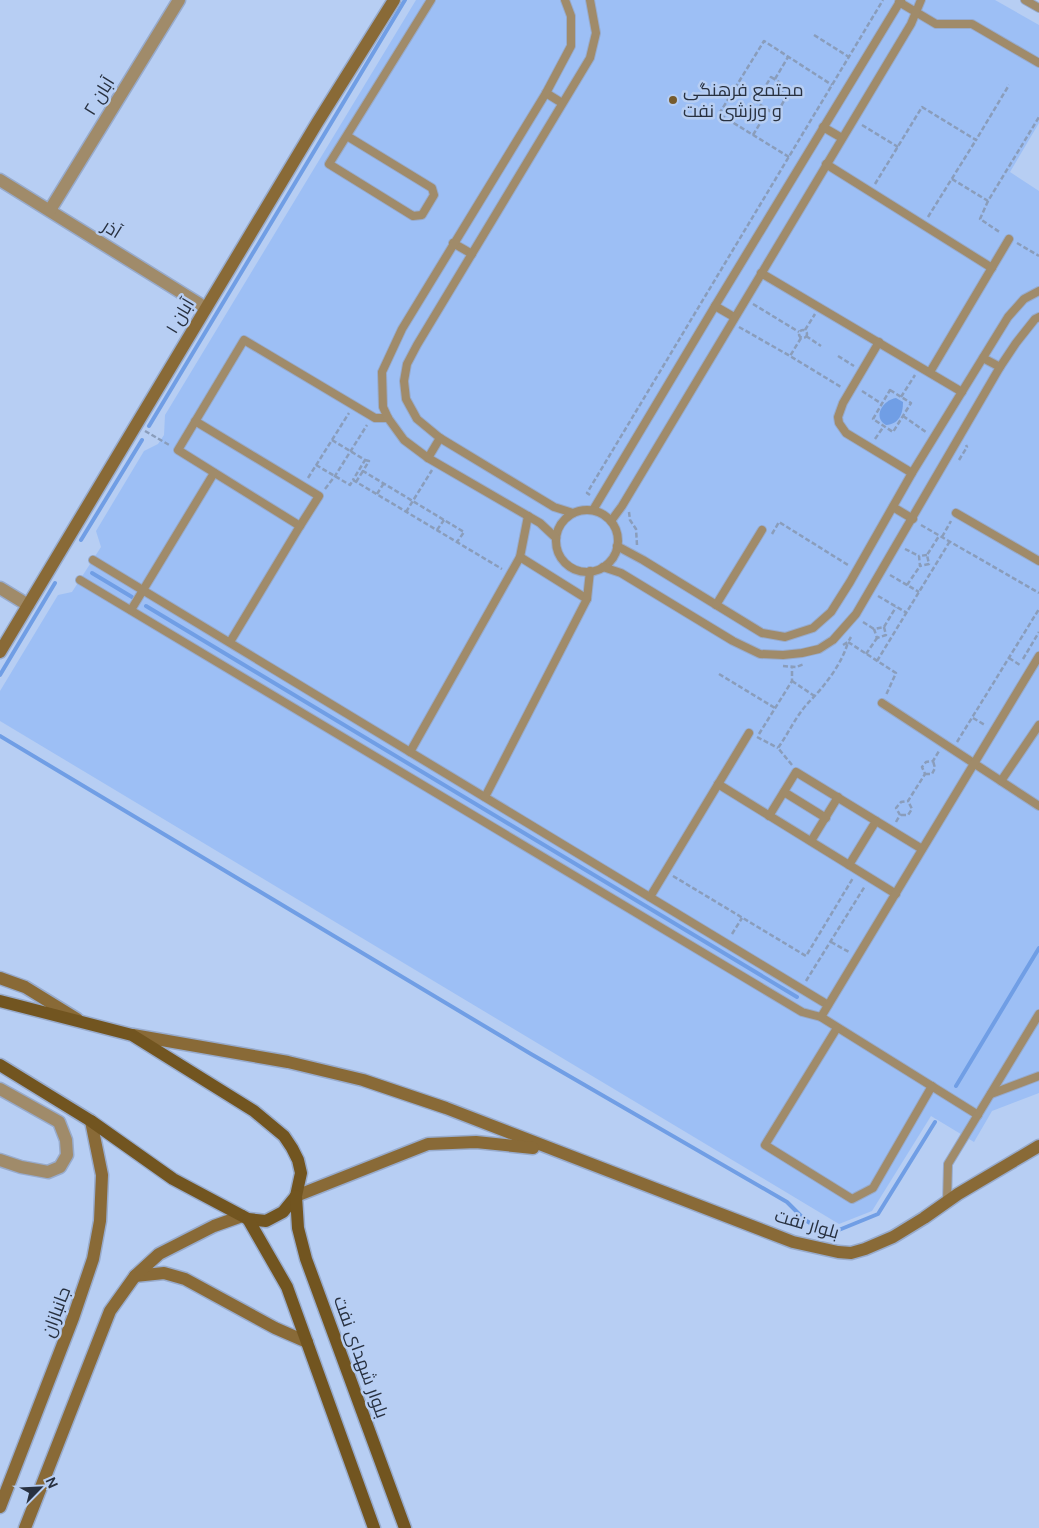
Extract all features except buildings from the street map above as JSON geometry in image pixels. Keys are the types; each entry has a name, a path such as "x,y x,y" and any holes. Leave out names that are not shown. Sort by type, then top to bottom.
{"main road":[{"name":"بلوار شهدای نفت","path":"0,1000 132,1035 254,1111 284,1136 292,1148 300,1167 301,1173 296,1196 298,1228 306,1259 405,1528"},
{"path":"0,1065 91,1121 173,1179 244,1218 266,1221 283,1212 296,1196"},
{"path":"244,1218 287,1287 374,1528"}],"street":[{"name":"آبان ۲","path":"50,210 179,0"},
{"name":"آبان ۱","path":"0,652 316,123 394,0"},
{"name":"آذر","path":"0,180 206,308"},
{"path":"0,588 28,605"},
{"path":"0,978 25,987 79,1021"},
{"path":"132,1035 288,1062 363,1080 446,1108 551,1150"},
{"path":"0,1089 59,1122 66,1140 67,1155 60,1167 48,1172 21,1167 0,1160"},
{"name":"جانبازان","path":"0,1507 73,1318 93,1259 100,1220 102,1175 91,1121"},
{"path":"296,1196 428,1144 476,1142 551,1150"},
{"name":"بلوار نفت","path":"551,1150 793,1242 851,1253 893,1237 1039,1146"},
{"path":"25,1528 110,1311 135,1276 159,1254 214,1226 244,1218"},
{"path":"135,1276 164,1273 185,1279 275,1328 307,1342"}],"lane":[{"path":"347,136 432,188 434,195 422,215 413,216 329,164 432,0"},
{"path":"556,538 540,523 436,463 404,440 388,418 383,407 382,372 402,329 546,93 571,46 570,16 565,0"},
{"path":"573,513 554,507 440,438 417,418 406,399 404,381 407,364 417,345 590,58 596,33 590,0"},
{"path":"611,521 622,506 910,24 921,0"},
{"path":"1025,0 1039,8"},
{"path":"593,510 900,1 936,24 972,24 1039,63"},
{"path":"546,93 562,103"},
{"path":"823,127 842,138"},
{"path":"826,164 992,268"},
{"path":"930,372 1009,239"},
{"path":"453,243 472,254"},
{"path":"761,273 962,392"},
{"path":"617,546 762,633 785,637 813,628 831,612 912,473 1008,317 1024,299 1039,291"},
{"path":"715,306 734,317"},
{"path":"603,567 621,573 733,641 760,654 783,656 819,649 844,630 856,614 1000,367 1016,343 1035,319 1039,317"},
{"path":"300,526 178,450 244,340 375,418 388,418"},
{"path":"879,342 851,389 838,417 839,423 846,432 912,473"},
{"path":"983,358 1000,367"},
{"path":"196,421 319,496 230,642"},
{"path":"428,458 440,438"},
{"path":"131,610 214,473"},
{"path":"893,507 913,519"},
{"path":"593,510 603,514 611,521 616,530 617,546 611,560 603,567 590,571 575,569 560,556 556,538 564,519 573,513 593,510"},
{"path":"956,513 1039,561"},
{"path":"410,752 520,557 528,516"},
{"path":"716,605 762,530"},
{"path":"520,557 587,599"},
{"path":"93,560 828,1005"},
{"path":"485,797 587,599 590,571"},
{"path":"80,580 802,1012 821,1018 978,1115"},
{"path":"821,1018 1039,656"},
{"path":"882,703 1039,806"},
{"path":"1001,782 1039,725"},
{"path":"650,897 749,733"},
{"path":"769,816 796,772 922,850"},
{"path":"718,784 896,894"},
{"path":"784,792 826,818"},
{"path":"811,841 838,798"},
{"path":"849,865 876,821"},
{"path":"948,1202 948,1164 1039,1014"},
{"path":"837,1028 765,1145 852,1200 873,1188 932,1086"},
{"path":"991,1094 1039,1076"}],"path":[{"path":"599,500 587,493 883,0"},
{"path":"814,35 849,57"},
{"path":"789,157 719,114 764,41 844,92"},
{"path":"775,79 788,57"},
{"path":"771,77 779,82 786,99 776,115 768,110 756,102 771,77"},
{"path":"923,225 1009,85"},
{"path":"870,192 922,107 976,140"},
{"path":"753,134 768,110"},
{"path":"952,179 988,201 1039,117"},
{"path":"861,125 898,147"},
{"path":"752,304 799,332 801,338"},
{"path":"819,307 805,330 806,336 821,346"},
{"path":"740,327 790,356 882,404"},
{"path":"799,332 802,329 805,330"},
{"path":"790,356 801,338 806,336"},
{"path":"838,356 862,371"},
{"path":"901,397 920,366"},
{"path":"890,390 901,397 911,403 893,432 873,419 890,390"},
{"path":"302,486 354,405"},
{"path":"319,496 335,476 372,416"},
{"path":"903,416 927,433 923,440"},
{"path":"135,426 178,450"},
{"path":"870,447 884,426"},
{"path":"316,465 350,485 363,471 369,461 332,440"},
{"path":"958,462 967,447 959,440"},
{"path":"355,481 365,460"},
{"path":"406,512 436,463"},
{"path":"363,471 464,532 457,542"},
{"path":"355,481 510,574"},
{"path":"377,494 384,483"},
{"path":"901,555 905,548 919,556 927,555 956,513"},
{"path":"437,530 444,520"},
{"path":"762,530 770,536 779,522 848,565 843,573"},
{"path":"920,524 1039,593"},
{"path":"877,661 950,542"},
{"path":"927,555 929,564"},
{"path":"907,586 920,566 919,556"},
{"path":"920,566 929,564 934,567"},
{"path":"885,582 893,568"},
{"path":"889,575 919,592"},
{"path":"872,602 881,588"},
{"path":"876,595 906,613"},
{"path":"891,638 886,635 884,627 896,607"},
{"path":"952,749 1039,609"},
{"path":"864,615 860,621 874,629 884,627"},
{"path":"874,629 877,638"},
{"path":"778,748 808,704 816,697 845,652 852,635"},
{"path":"866,654 877,638 886,635"},
{"path":"840,647 848,642"},
{"path":"848,642 896,674 882,703"},
{"path":"1009,658 1020,665"},
{"path":"783,666 796,667 809,662"},
{"path":"792,667 792,681 756,737 778,748 796,772"},
{"path":"719,674 775,708"},
{"path":"792,681 816,697"},
{"path":"973,718 985,725"},
{"path":"925,774 932,774 935,768 933,761 944,744"},
{"path":"925,774 922,767 926,762 933,761"},
{"path":"900,815 896,808 901,802 908,801 925,774"},
{"path":"900,815 908,815 912,808 908,801"},
{"path":"891,830 900,815"},
{"path":"665,872 806,956 858,870"},
{"path":"802,989 870,878"},
{"path":"732,934 742,918"},
{"path":"831,942 857,958"}],"shaded area":[{"path":"416,0 995,0 1039,25 1039,123 1010,172 1039,191 1039,1093 992,1111 974,1142 931,1116 872,1211 839,1224 0,721 0,691 58,595 72,592 101,547 96,531 144,451 158,444 164,435 165,415"},
{"path":"896,398 903,402 901,414 894,423 886,425 880,418 881,409 891,399"}],"waterway":[{"path":"149,426 405,0"},
{"path":"81,540 142,440"},
{"path":"92,573 132,597"},
{"path":"0,675 55,583"},
{"path":"146,606 797,997"},
{"path":"0,736 531,1054 787,1202 805,1220 829,1234 878,1214 935,1122"},
{"path":"956,1086 1039,948"}],"place":[{"name":"مجتمع فرهنگى و ورزشى نفت","path":"673,100"}]}
